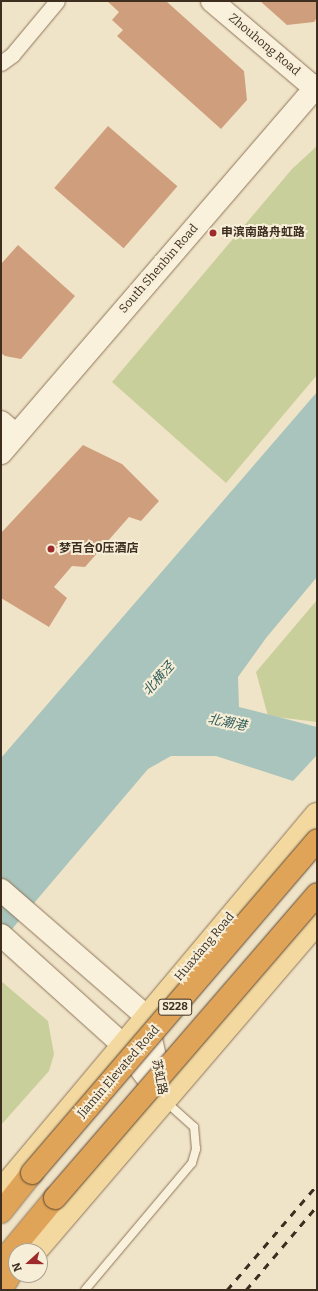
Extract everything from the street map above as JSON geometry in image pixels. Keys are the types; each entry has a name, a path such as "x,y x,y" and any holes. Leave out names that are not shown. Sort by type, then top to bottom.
{"highway":[{"name":"Jiamin Elevated Road","path":"1,1212 32,1173 317,841"},
{"name":"S228","path":"1,1263 55,1198 317,895"},
{"path":"1,1199 32,1173"},
{"path":"29,1243 55,1198"},
{"path":"2,1290 8,1279"}],"main road":[{"name":"Zhouhong Road","path":"212,1 316,88"},
{"name":"South Shenbin Road","path":"1,453 8,428 316,88"},
{"name":"Huaxiang Road","path":"1,1190 317,814"},
{"path":"1,890 146,1016"},
{"path":"43,1243 317,923"},
{"name":"苏虹路","path":"7,940 123,1045 164,1100"},
{"name":"苏虹路","path":"146,1016 164,1100"}],"street":[{"path":"1,63 12,56 57,1"}],"lane":[{"path":"85,1290 192,1163 196,1149 194,1126 164,1100"}],"green space":[{"path":"317,146 317,375 226,483 112,382 292,169"},
{"path":"317,600 317,722 268,716 256,672"},
{"path":"1,981 48,1021 54,1054 49,1071 1,1125"}],"water":[{"path":"317,392 317,577 266,638 238,677 239,707 317,727 317,755 293,781 216,756 171,756 148,769 1,942 1,758"}],"building":[{"path":"107,1 166,1 244,71 247,100 221,129 117,36 123,30 112,20 119,12"},
{"path":"260,1 317,1 317,18 314,22 287,25"},
{"path":"108,126 177,186 124,248 54,188"},
{"path":"18,245 75,296 21,359 5,356 1,353 1,264"},
{"name":"梦百合0压酒店","path":"83,445 122,464 159,501 141,521 129,517 85,567 72,566 54,587 67,598 49,627 1,598 1,533"}],"railway":[{"path":"227,1290 317,1185"},
{"path":"246,1290 317,1206"}],"place":[{"name":"申滨南路舟虹路","path":"213,233"},
{"name":"梦百合0压酒店","path":"51,549"}],"water label":[{"name":"北横泾","path":"159,679"},
{"name":"北潮港","path":"227,723"}]}
